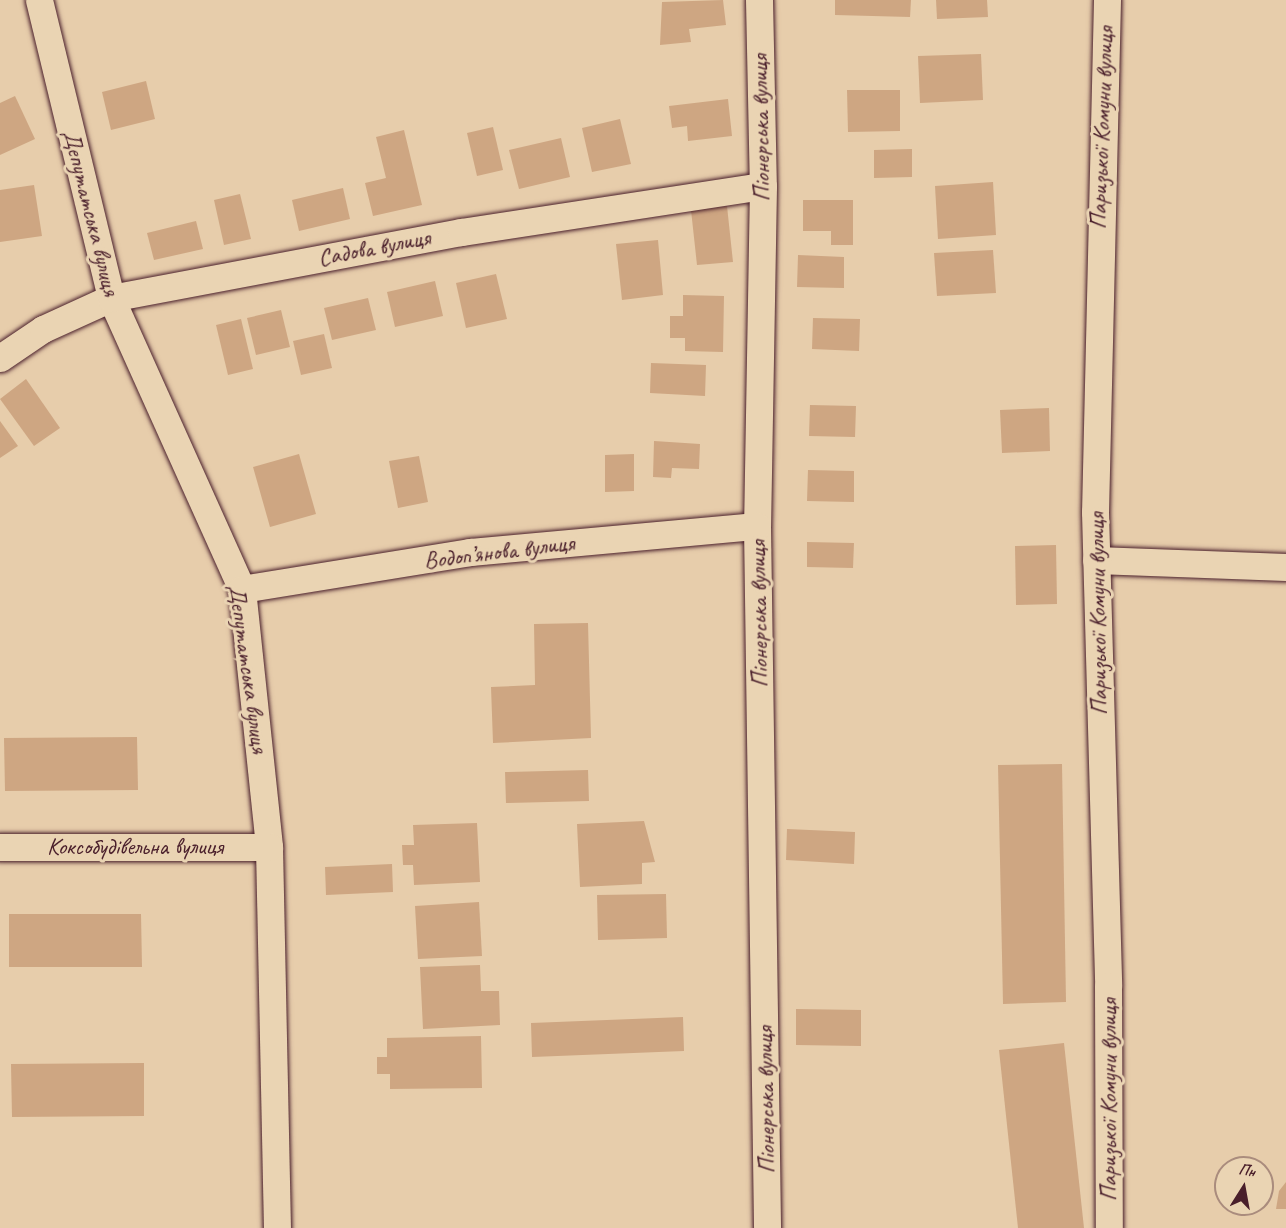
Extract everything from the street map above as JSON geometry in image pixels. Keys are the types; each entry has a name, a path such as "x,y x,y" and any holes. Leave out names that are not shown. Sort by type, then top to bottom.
{"street":[{"name":"Депутатська вулиця","path":"39,0 111,298 242,589 269,847 277,1228"},
{"name":"Піонерська вулиця","path":"759,0 763,186 757,526 767,1228"},
{"name":"Паризької Комуни вулиця","path":"1107,0 1099,174 1096,560 1108,986 1109,1228"},
{"name":"Садова вулиця","path":"0,358 43,328 111,298 461,232 763,186"},
{"name":"Водоп’янова вулиця","path":"242,589 470,552 757,526"},
{"path":"1096,560 1286,567"},
{"name":"Коксобудівельна вулиця","path":"0,846 269,847"}],"building":[{"path":"723,0 726,25 689,29 691,42 660,45 662,2"},
{"path":"835,0 911,0 910,17 835,15"},
{"path":"936,0 987,0 988,17 937,19"},
{"path":"981,54 983,100 920,103 918,56"},
{"path":"146,81 155,119 111,130 102,92"},
{"path":"847,90 900,90 900,131 848,132"},
{"path":"15,96 35,139 0,155 0,103"},
{"path":"728,99 732,136 688,141 687,126 672,128 669,106"},
{"path":"620,119 631,164 592,172 582,128"},
{"path":"493,127 503,170 477,176 467,133"},
{"path":"404,130 422,205 373,216 365,183 386,178 376,137"},
{"path":"561,138 570,177 519,189 509,150"},
{"path":"912,149 912,177 874,178 874,150"},
{"path":"993,182 996,235 938,239 935,186"},
{"path":"34,185 42,236 0,242 0,190"},
{"path":"343,188 350,219 299,231 292,200"},
{"path":"240,194 251,239 224,245 214,200"},
{"path":"803,200 853,200 853,245 831,245 831,231 803,231"},
{"path":"727,206 733,262 697,265 691,210"},
{"path":"196,221 203,249 154,260 147,233"},
{"path":"658,240 663,295 622,300 616,244"},
{"path":"993,250 996,293 937,296 934,253"},
{"path":"798,255 844,257 844,288 797,287"},
{"path":"496,274 507,319 466,328 456,283"},
{"path":"435,281 443,316 395,327 387,292"},
{"path":"683,295 724,296 723,352 685,351 685,338 670,338 670,316 683,316"},
{"path":"368,298 376,330 332,340 324,308"},
{"path":"281,310 290,347 256,355 247,318"},
{"path":"813,318 860,319 859,351 812,349"},
{"path":"241,319 253,369 228,375 216,325"},
{"path":"324,334 332,368 301,375 293,341"},
{"path":"651,363 706,365 705,396 650,393"},
{"path":"26,379 60,428 34,446 0,399"},
{"path":"810,405 856,406 855,437 809,436"},
{"path":"1049,408 1050,451 1002,453 1000,410"},
{"path":"0,421 18,446 0,458"},
{"path":"654,441 700,444 699,469 672,468 671,478 653,477"},
{"path":"299,454 316,514 270,527 253,467"},
{"path":"634,454 634,491 605,492 605,455"},
{"path":"419,456 428,502 398,508 389,461"},
{"path":"808,470 854,471 854,502 807,501"},
{"path":"807,542 854,543 853,568 807,567"},
{"path":"1056,545 1057,604 1016,605 1015,546"},
{"path":"588,623 591,738 493,743 491,687 535,685 534,624"},
{"path":"137,737 138,790 5,791 4,738"},
{"path":"1062,764 1066,1002 1003,1004 998,765"},
{"path":"588,770 589,801 506,803 505,772"},
{"path":"644,821 655,862 642,863 642,884 580,887 577,824"},
{"path":"477,823 480,882 414,885 413,865 403,865 402,845 414,845 413,825"},
{"path":"787,829 855,832 854,864 786,860"},
{"path":"392,864 393,892 326,895 325,867"},
{"path":"666,894 667,938 598,940 597,895"},
{"path":"479,902 482,956 418,959 415,906"},
{"path":"9,914 141,914 142,967 9,967"},
{"path":"480,965 481,991 499,991 500,1025 423,1029 420,967"},
{"path":"796,1009 861,1010 861,1046 796,1045"},
{"path":"683,1017 684,1051 532,1057 531,1023"},
{"path":"481,1036 482,1088 390,1089 390,1074 377,1074 377,1057 387,1057 387,1038"},
{"path":"1064,1043 1084,1228 1018,1228 999,1050"},
{"path":"144,1063 144,1116 12,1117 11,1064"},
{"path":"1286,1182 1286,1209 1276,1209 1279,1191"}]}
